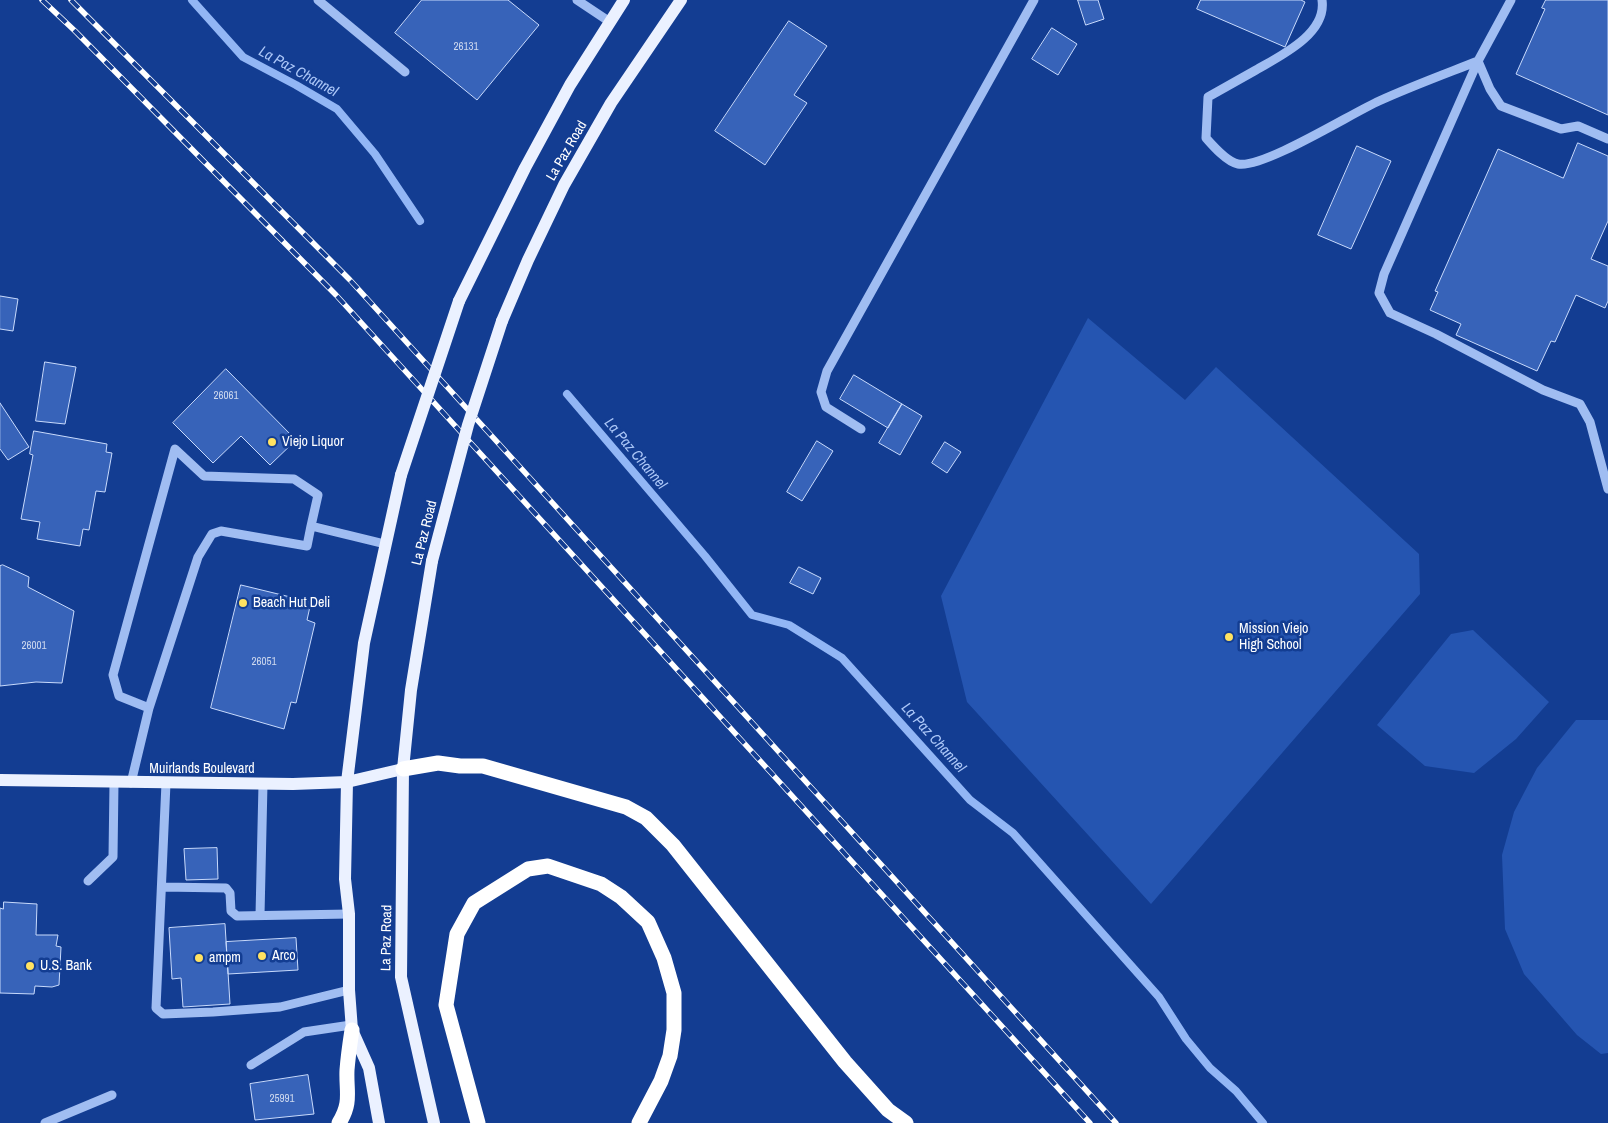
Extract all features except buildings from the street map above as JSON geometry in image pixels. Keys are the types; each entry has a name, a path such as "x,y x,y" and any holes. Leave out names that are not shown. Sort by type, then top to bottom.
{"highway":[{"path":"403,769 438,763 460,766 483,766 626,807 646,818 673,845 845,1062 888,1110 906,1123"},
{"path":"478,1123 446,1005 457,934 474,903 528,869 548,866 601,884 621,897 648,922 664,958 674,993 674,1030 670,1056 661,1082 639,1123"},
{"path":"339,1123 344,1115 349,1097 347,1071 351,1028"}],"main road":[{"name":"La Paz Road","path":"379,1123 369,1068 351,1028 349,914 345,879 347,782 364,643 400,475 459,301 529,160 570,85 624,0"},
{"name":"La Paz Road","path":"434,1123 401,977 403,769 411,690 432,561 468,425 502,321 528,260 564,185 611,103 682,0"},
{"name":"Muirlands Boulevard","path":"0,780 293,784 347,782 403,769"}],"lane":[{"path":"318,0 405,72"},
{"path":"577,0 610,22"},
{"path":"861,429 826,407 821,392 827,371 1034,0"},
{"path":"1322,0 1323,8 1314,27 1294,48 1208,97 1206,138 1219,152 1238,164 1258,162 1379,101 1478,61"},
{"path":"1511,0 1478,61 1384,274 1379,293 1390,313 1436,334 1543,390 1580,404 1590,422 1608,489"},
{"path":"1478,61 1490,89 1501,106 1561,129 1578,126 1608,139"},
{"path":"131,783 149,708 198,556 212,534 221,531 307,546 318,495 294,479 204,476 175,449 114,676 119,696 149,708"},
{"path":"311,526 385,544"},
{"path":"88,881 113,857 114,783"},
{"path":"166,783 156,1008 163,1014 280,1007 349,990"},
{"path":"260,915 263,784"},
{"path":"162,887 226,888 230,893 231,911 237,916 349,914"},
{"path":"251,1065 304,1032 351,1028"},
{"path":"45,1123 112,1095"}],"shaded area":[{"path":"1088,318 1185,400 1216,367 1419,554 1420,594 1151,904 967,702 941,596"},
{"path":"1473,630 1549,702 1516,739 1474,773 1425,766 1377,725 1451,634"},
{"path":"1576,720 1608,720 1608,1053 1601,1054 1577,1035 1524,974 1505,929 1502,855 1514,812 1537,768"}],"waterway":[{"name":"La Paz Channel","path":"192,0 243,57 337,109 375,154 420,221"},
{"name":"La Paz Channel","path":"567,394 705,556 752,615 789,625 842,658 970,800 1013,833 1159,997 1186,1039 1210,1068 1236,1091 1263,1123"}],"railway":[{"path":"42,0 336,295 1090,1123"},
{"path":"71,0 350,280 1116,1123"}],"place":[{"name":"Viejo Liquor","path":"272,442"},
{"name":"Beach Hut Deli","path":"243,603"},
{"name":"Mission Viejo High School","path":"1229,637"},
{"name":"Arco","path":"262,956"},
{"name":"ampm","path":"199,958"},
{"name":"U.S. Bank","path":"30,966"}]}
